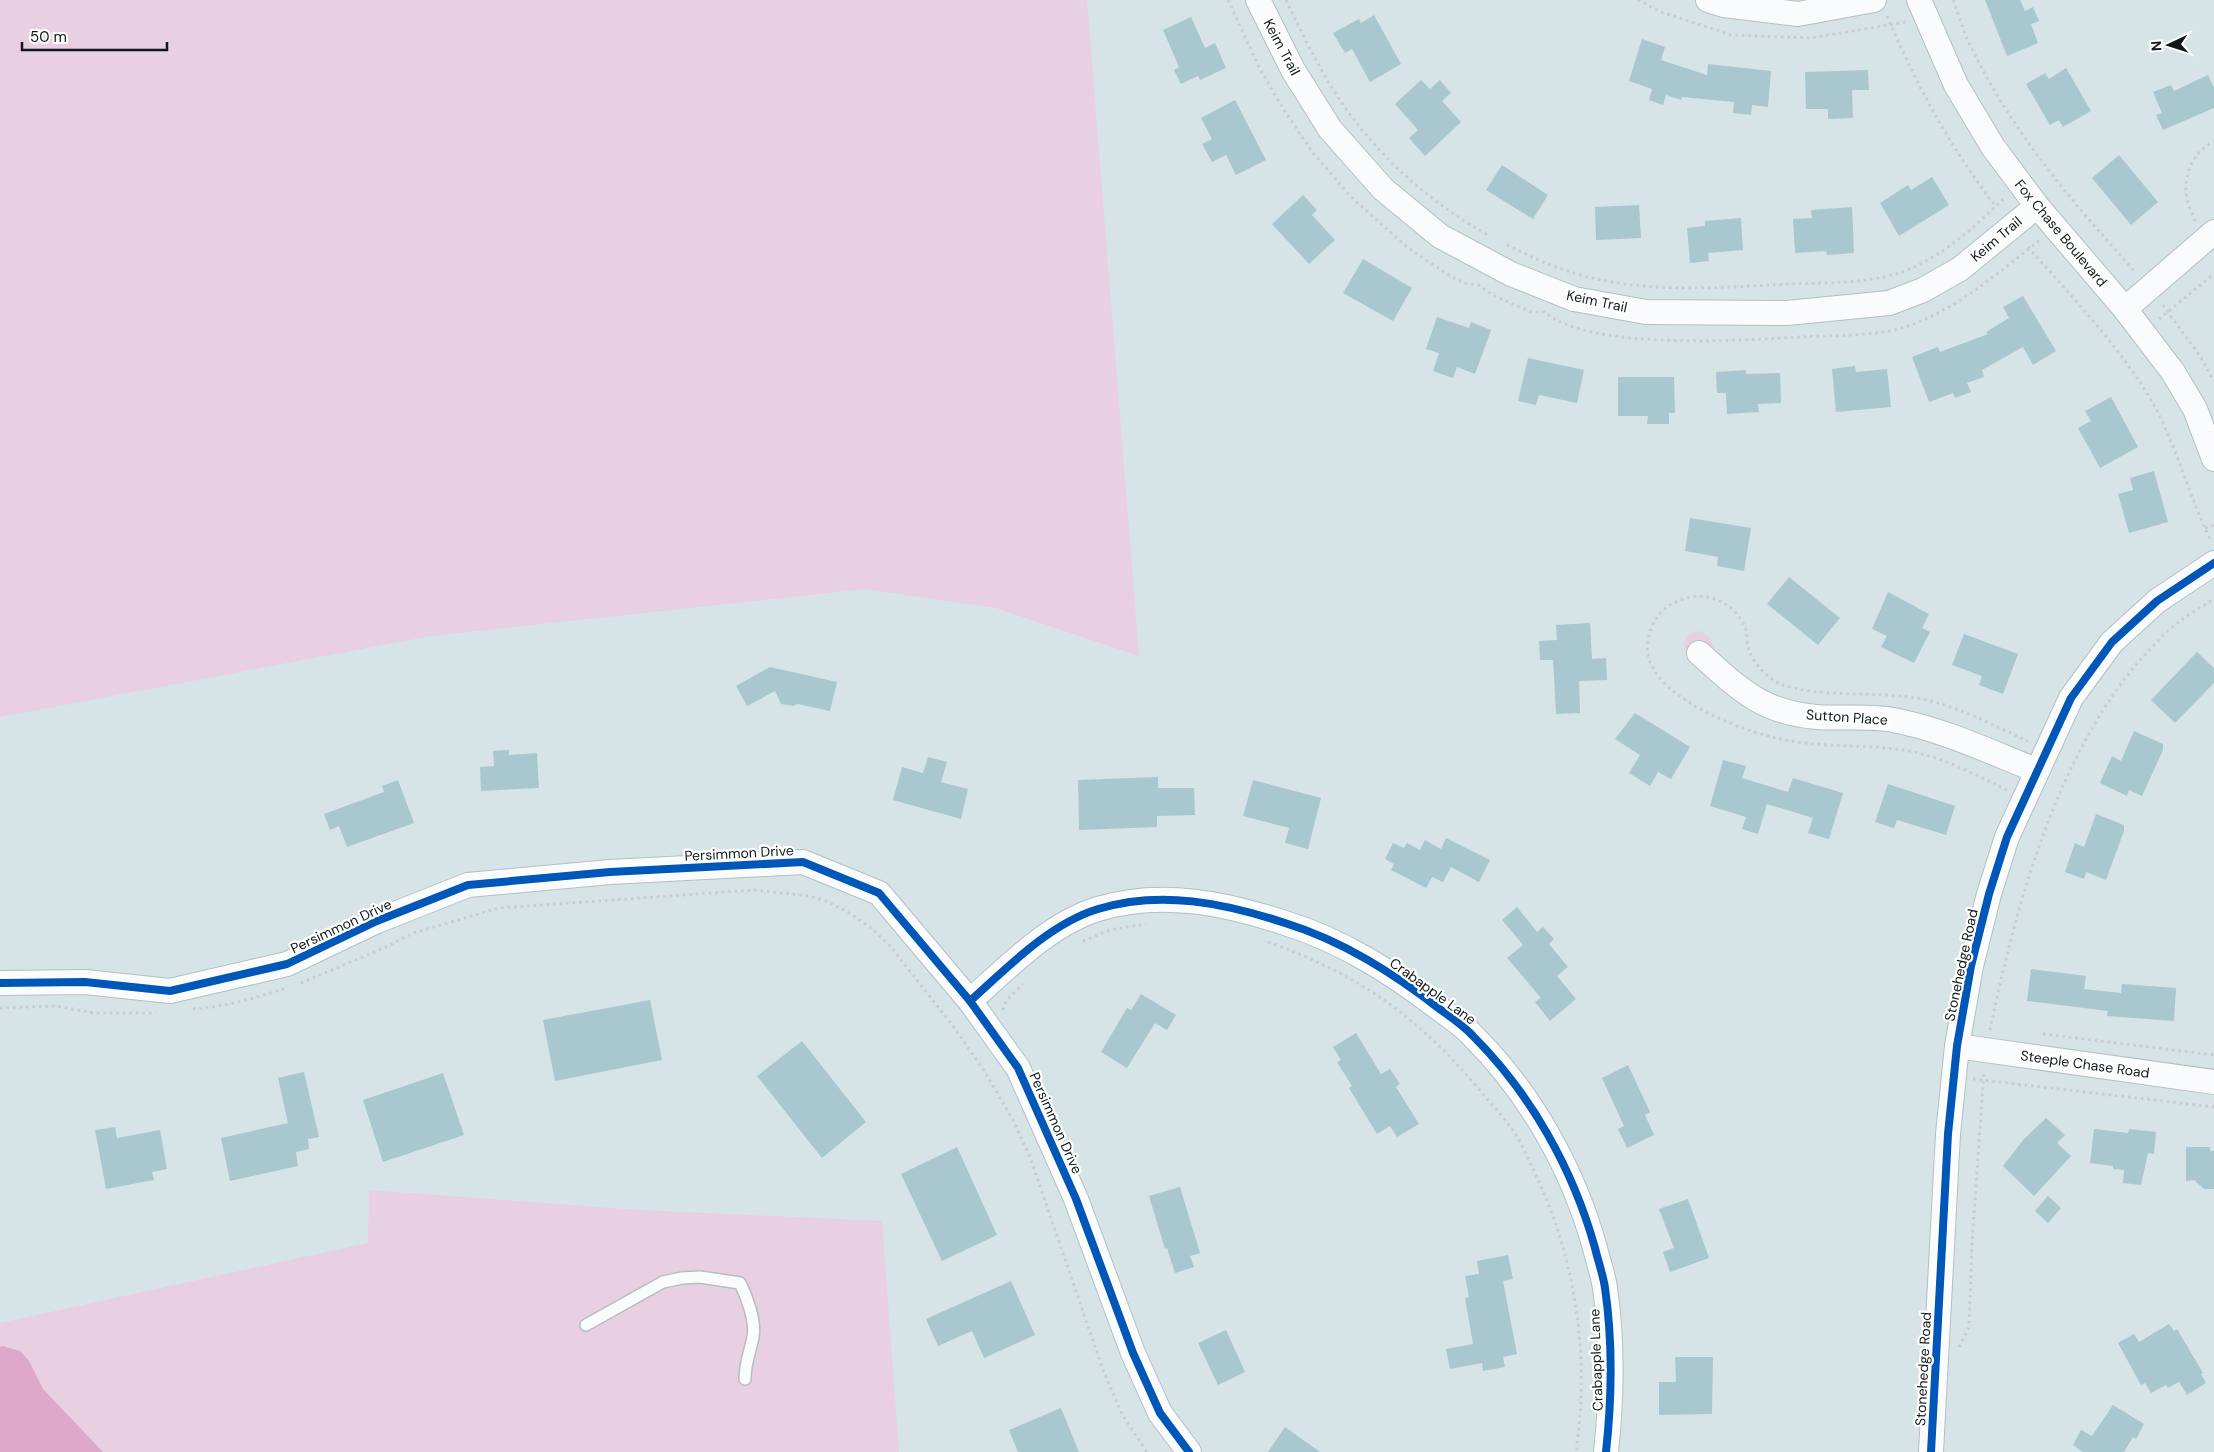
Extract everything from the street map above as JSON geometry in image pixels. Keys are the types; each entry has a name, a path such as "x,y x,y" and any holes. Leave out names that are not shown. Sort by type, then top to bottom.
{"street":[{"name":"Keim Trail","path":"1258,0 1293,70 1330,129 1383,189 1440,236 1511,274 1574,299 1646,312 1787,313 1889,303 1923,290 1960,270 2037,206"},
{"path":"1708,0 1724,5 1798,14 1880,7"},
{"name":"Fox Chase Boulevard","path":"1919,0 1956,85 1993,147 2037,206 2125,309 2173,372 2195,409 2214,458"},
{"path":"2125,309 2142,280 2214,232"},
{"name":"Stonehedge Road","path":"1931,1452 1948,1134 1956,1046 1971,966 1989,894 2007,837 2036,770 2071,698 2112,642 2213,552"},
{"name":"Sutton Place","path":"1700,653 1743,692 1772,709 1815,717 1891,720 1968,743 2036,770"},
{"name":"Persimmon Drive","path":"0,983 85,982 170,991 287,964 377,921 468,885 610,872 803,862 879,893 970,1002 1018,1068 1076,1198 1133,1353 1160,1413 1189,1452"},
{"name":"Crabapple Lane","path":"970,1002 1042,937 1097,910 1152,898 1207,902 1259,914 1310,931 1360,954 1411,987 1472,1035 1518,1088 1560,1155 1585,1213 1605,1286 1611,1344 1612,1404 1606,1452"},
{"name":"Steeple Chase Road","path":"1956,1046 1988,1039 2214,1082"}],"lane":[{"path":"586,1325 663,1282 700,1277 740,1283 747,1298 754,1334 745,1362 745,1379"}],"path":[{"path":"1228,0 1268,83 1313,153 1351,197 1377,222 1407,247 1452,277 1467,284 1479,285 1492,295 1531,312 1544,312 1553,319 1577,328 1624,336 1680,341 1864,334 1909,326 1954,304 1991,280 2040,239"},
{"path":"1286,0 1338,98 1372,142 1418,187 1463,222 1490,236"},
{"path":"1953,0 1973,52 2024,138 2070,197 2168,312 2200,356 2214,381"},
{"path":"1880,7 1935,118 1972,176 2010,227 2090,318 2134,374 2156,410 2172,443 2213,552"},
{"path":"2188,226 2196,220 2187,198 2188,171 2196,156 2207,145 2214,142"},
{"path":"1498,241 1560,268 1598,279 1680,289 1864,282 1905,270 1935,255 1969,231 2005,196"},
{"path":"2142,265 2142,280"},
{"path":"2157,321 2214,274"},
{"path":"2129,276 2142,280"},
{"path":"2205,528 2214,525"},
{"path":"1958,1350 1969,1327 1972,1242 1983,1080 1988,1039 2016,917 2031,868 2072,770 2104,707 2140,660 2166,633 2214,599"},
{"path":"297,984 379,950 413,933 499,908 754,890 808,896 826,901 846,911 870,926 890,947 953,1026 983,1069 1012,1120 1030,1157 1103,1370 1122,1414 1147,1452"},
{"path":"1081,941 1110,930 1150,923"},
{"path":"1266,942 1332,968 1366,987 1406,1015 1448,1052 1515,1133 1543,1191 1558,1229 1568,1264 1578,1314 1581,1377 1580,1420 1576,1452"},
{"path":"997,1017 1003,1011 1006,1000 1026,981"},
{"path":"186,1010 208,1009 256,998 288,987"},
{"path":"0,1008 56,1006 94,1013 161,1012"},
{"path":"1984,1027 1988,1039"},
{"path":"1988,1039 1998,1029"},
{"path":"2042,1034 2214,1055"},
{"path":"1968,1079 2214,1107"}],"shaded area":[{"path":"0,0 1087,0 1139,656 996,608 865,589 431,636 0,717"},
{"path":"1700,631 1710,638 1716,657 1692,662 1686,653 1684,643 1689,635"},
{"path":"369,1190 639,1210 882,1221 899,1452 0,1452 0,1323 368,1243"},
{"path":"3,1346 20,1351 29,1361 43,1389 103,1452 0,1452 0,1347"}],"building":[{"path":"1985,0 2020,0 2025,11 2033,7 2039,21 2031,24 2038,43 2007,56"},
{"path":"1374,15 1401,64 1370,82 1352,49 1345,53 1333,33 1359,19 1361,23"},
{"path":"1191,17 1205,48 1215,43 1226,68 1200,80 1198,76 1181,84 1174,70 1179,67 1163,30"},
{"path":"1642,39 1665,47 1661,60 1707,75 1708,64 1771,71 1768,107 1752,105 1751,115 1733,113 1734,102 1682,97 1681,100 1666,95 1663,105 1649,100 1652,89 1629,81"},
{"path":"2066,68 2091,111 2063,127 2059,120 2050,125 2026,84 2045,73 2049,79"},
{"path":"1868,70 1869,90 1852,90 1853,118 1828,119 1828,109 1806,109 1805,72"},
{"path":"2208,75 2214,88 2214,108 2163,130 2156,115 2162,113 2153,92 2171,85 2174,91"},
{"path":"1421,80 1430,89 1440,80 1451,93 1442,101 1461,122 1425,156 1409,138 1418,130 1395,104"},
{"path":"1235,100 1266,160 1236,175 1226,155 1212,162 1202,144 1212,139 1201,118"},
{"path":"2119,155 2158,202 2131,225 2092,178"},
{"path":"1502,165 1548,195 1533,219 1486,190"},
{"path":"1932,177 1949,205 1899,236 1880,203 1908,185 1911,190"},
{"path":"1303,195 1317,210 1312,215 1335,240 1309,264 1272,224"},
{"path":"1639,205 1641,238 1596,240 1595,207"},
{"path":"1852,207 1854,253 1827,255 1826,251 1795,253 1793,219 1812,218 1811,210"},
{"path":"1741,218 1743,250 1708,253 1709,261 1690,263 1687,228 1705,226 1705,221"},
{"path":"1363,259 1412,288 1393,321 1343,293"},
{"path":"2023,296 2056,351 2033,365 2023,347 1982,370 1984,377 1967,383 1971,392 1955,398 1953,393 1929,402 1912,357 1938,347 1940,352 1988,334 1986,332 2009,318 2003,307"},
{"path":"1437,317 1469,328 1471,322 1491,330 1475,374 1457,367 1453,378 1433,371 1439,353 1426,349"},
{"path":"1528,358 1584,370 1577,403 1539,395 1536,405 1518,401"},
{"path":"1855,366 1856,372 1887,369 1891,407 1836,412 1832,369"},
{"path":"1746,370 1746,374 1780,373 1781,403 1758,404 1759,412 1727,414 1726,393 1717,393 1716,372"},
{"path":"1618,377 1674,377 1675,413 1669,413 1669,424 1647,424 1648,416 1618,416"},
{"path":"2111,397 2138,447 2100,468 2078,428 2091,421 2085,411"},
{"path":"2154,471 2168,522 2129,533 2118,494 2133,490 2130,478"},
{"path":"1690,518 1751,528 1744,571 1717,566 1718,557 1685,551"},
{"path":"1789,577 1840,618 1818,645 1767,604"},
{"path":"1888,592 1929,614 1922,628 1930,632 1914,663 1881,647 1887,636 1872,629"},
{"path":"1590,623 1592,659 1606,658 1607,680 1579,681 1580,713 1556,714 1553,660 1540,660 1539,641 1557,640 1556,625"},
{"path":"1964,634 2018,654 2003,694 1979,685 1982,676 1952,665"},
{"path":"2197,652 2214,668 2214,683 2175,723 2151,700"},
{"path":"770,667 837,682 830,711 798,704 793,706 781,704 775,691 747,706 736,686"},
{"path":"1635,713 1690,747 1671,779 1658,772 1650,786 1629,773 1640,755 1615,739"},
{"path":"2134,731 2163,744 2163,750 2142,796 2129,790 2127,796 2100,783 2112,756 2121,761"},
{"path":"509,750 509,755 537,753 539,788 481,791 480,767 494,766 493,751"},
{"path":"928,757 947,762 941,782 968,789 961,819 893,800 902,767 923,773"},
{"path":"1723,760 1746,766 1742,778 1788,792 1793,778 1843,793 1829,839 1808,833 1813,818 1767,804 1758,834 1742,829 1746,817 1710,806"},
{"path":"1158,777 1158,788 1194,788 1195,815 1157,816 1157,827 1079,830 1078,780"},
{"path":"398,780 414,823 347,847 339,826 330,830 324,814 384,792 382,786"},
{"path":"1253,780 1321,798 1308,849 1285,843 1289,828 1243,816"},
{"path":"1888,784 1955,806 1946,835 1897,820 1894,828 1875,822"},
{"path":"2096,814 2124,825 2124,831 2106,880 2086,872 2084,879 2065,872 2075,843 2084,847"},
{"path":"1446,838 1490,860 1479,882 1451,867 1443,882 1432,877 1426,888 1391,870 1394,864 1385,859 1393,843 1404,848 1407,843 1420,850 1425,840 1441,849"},
{"path":"1517,907 1537,932 1543,927 1554,939 1549,944 1568,967 1557,976 1576,999 1550,1021 1535,1002 1541,998 1507,958 1523,945 1502,920"},
{"path":"2031,969 2086,976 2084,989 2121,993 2122,984 2176,988 2174,1021 2107,1016 2108,1011 2027,1001"},
{"path":"1141,994 1176,1015 1167,1030 1155,1023 1127,1068 1101,1052 1127,1008 1131,1010"},
{"path":"650,1000 662,1060 555,1081 543,1020"},
{"path":"1356,1033 1381,1074 1390,1069 1400,1084 1396,1087 1419,1124 1397,1137 1390,1126 1377,1134 1349,1088 1352,1086 1337,1062 1341,1060 1333,1047"},
{"path":"802,1041 866,1122 822,1158 757,1076"},
{"path":"1628,1065 1650,1112 1645,1115 1654,1135 1627,1148 1618,1129 1624,1126 1602,1078"},
{"path":"304,1072 319,1137 308,1139 309,1149 296,1152 298,1166 230,1181 221,1138 288,1123 278,1078"},
{"path":"443,1073 464,1135 383,1162 363,1100"},
{"path":"2046,1118 2065,1135 2057,1143 2071,1156 2034,1196 2003,1166 2024,1139"},
{"path":"115,1127 117,1138 160,1130 167,1169 152,1172 154,1180 106,1189 95,1130"},
{"path":"2094,1129 2128,1133 2129,1129 2156,1132 2154,1154 2148,1153 2141,1185 2123,1183 2124,1170 2113,1169 2113,1166 2090,1163"},
{"path":"957,1147 997,1235 942,1261 901,1174"},
{"path":"2186,1147 2210,1147 2210,1151 2214,1151 2214,1189 2204,1189 2194,1180 2186,1181"},
{"path":"1180,1187 1200,1253 1190,1256 1194,1267 1175,1273 1167,1248 1165,1249 1149,1196"},
{"path":"2048,1196 2061,1208 2048,1223 2035,1211"},
{"path":"1688,1199 1709,1258 1670,1272 1663,1252 1674,1248 1659,1209"},
{"path":"1508,1255 1513,1279 1503,1281 1517,1354 1503,1357 1505,1367 1483,1371 1482,1363 1450,1369 1446,1349 1473,1344 1465,1298 1469,1297 1465,1276 1479,1274 1477,1261"},
{"path":"1011,1281 1035,1335 984,1358 972,1331 938,1346 926,1319"},
{"path":"2169,1324 2174,1331 2177,1329 2203,1373 2201,1374 2206,1383 2187,1395 2179,1382 2168,1388 2166,1385 2151,1393 2145,1383 2141,1385 2118,1343 2134,1334 2139,1342"},
{"path":"1226,1330 1245,1372 1218,1385 1198,1343"},
{"path":"1675,1357 1713,1357 1712,1414 1659,1415 1659,1382 1676,1382"},
{"path":"2113,1405 2144,1424 2136,1439 2133,1437 2124,1452 2083,1452 2073,1445 2081,1430 2092,1436"},
{"path":"1061,1408 1079,1452 1018,1452 1009,1430"},
{"path":"1285,1427 1320,1452 1268,1452"}],"cycle path":[{"path":"1931,1452 1948,1134 1957,1046 1971,966 1989,894 2007,837 2071,698 2112,642 2157,601 2214,563"},
{"path":"0,983 85,982 170,991 287,964 377,921 468,885 610,872 803,862 879,893 970,1001 1018,1068 1076,1199 1133,1353 1160,1413 1189,1452"},
{"path":"970,1001 1014,961 1063,925 1098,909 1145,900 1192,901 1239,910 1285,923 1327,939 1367,959 1405,983 1462,1025 1513,1082 1548,1134 1575,1190 1595,1248 1604,1283 1608,1309 1611,1370 1606,1452"}]}
